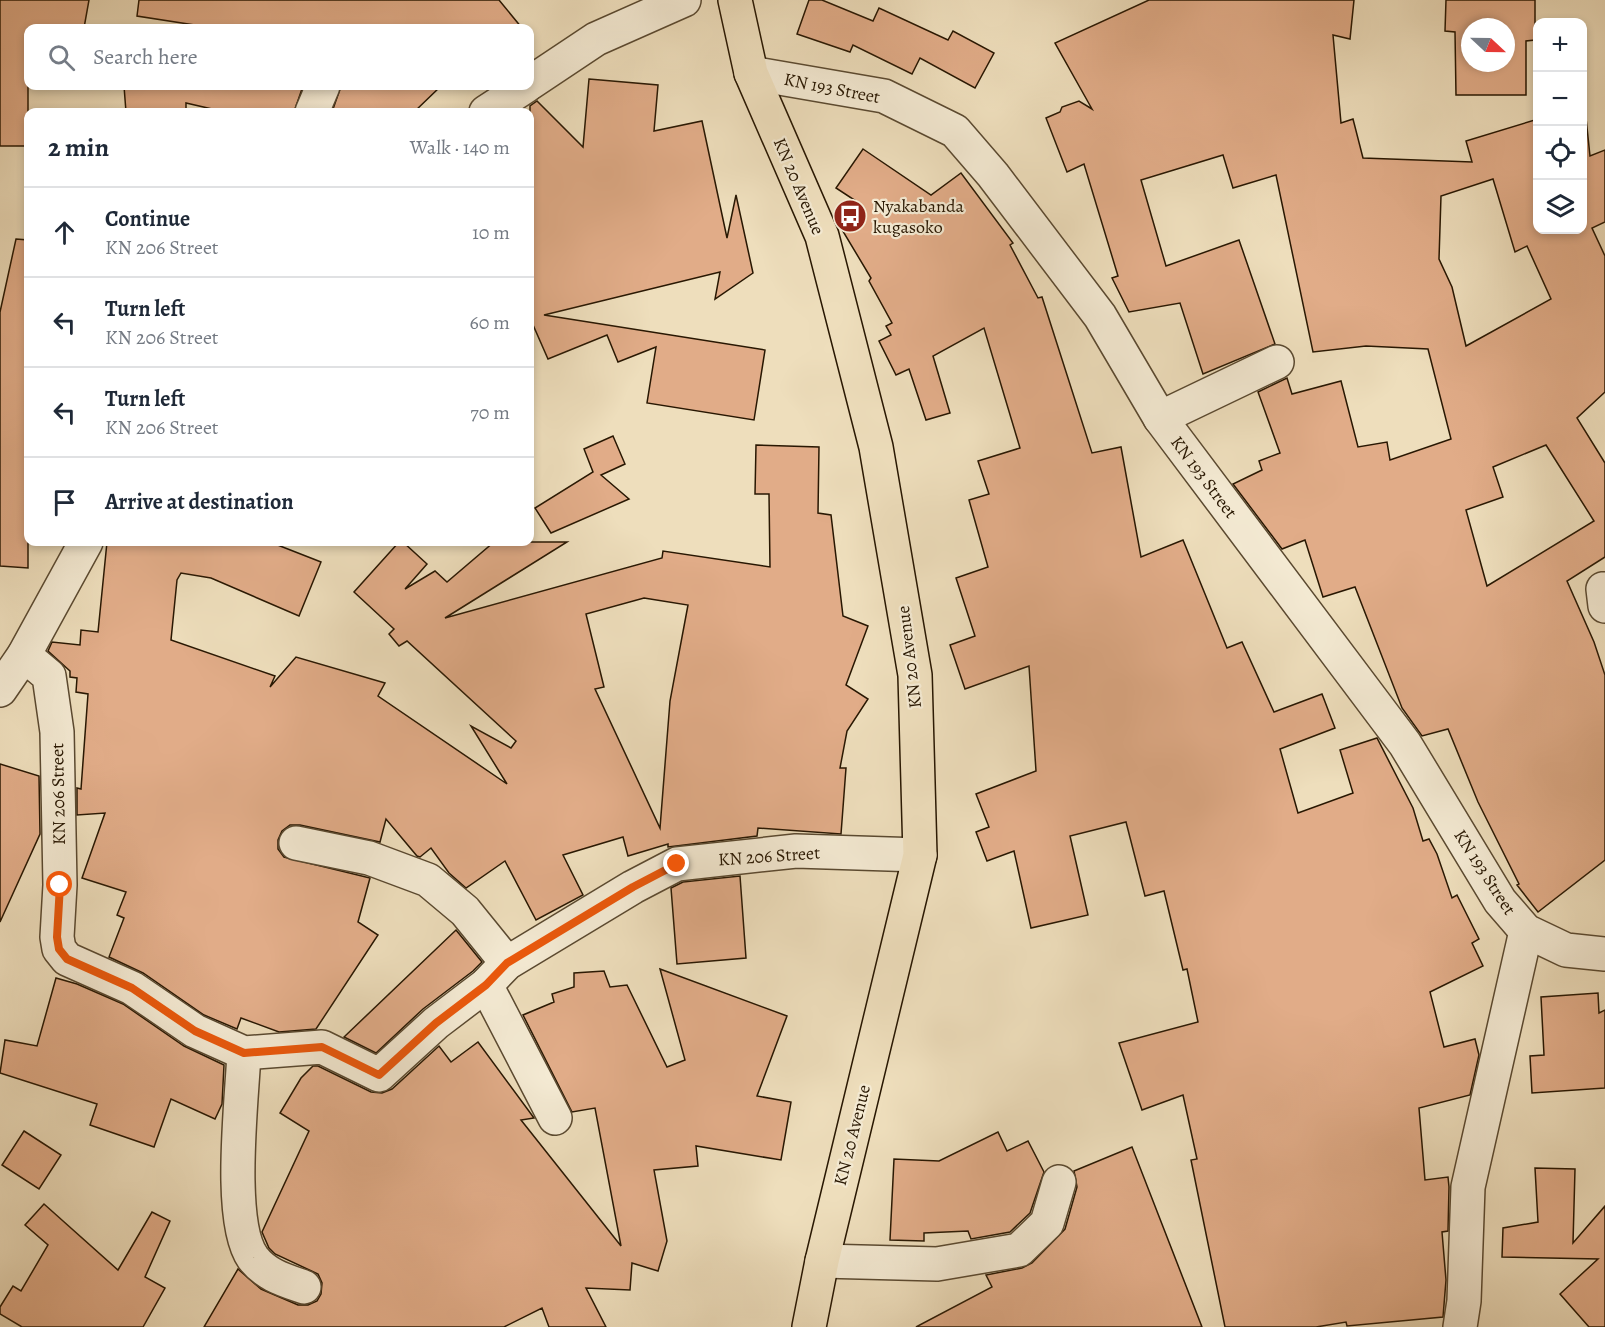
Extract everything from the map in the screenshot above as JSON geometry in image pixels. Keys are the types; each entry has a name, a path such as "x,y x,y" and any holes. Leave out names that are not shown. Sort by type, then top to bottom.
{"main road":[{"name":"KN 20 Avenue","path":"735,0 751,73 822,236 876,447 915,675 920,855 822,1261 809,1327"}],"street":[{"path":"534,80 596,39 684,0"},
{"name":"KN 193 Street","path":"751,73 884,96 956,131 993,175 1100,316 1160,418 1405,744 1500,901 1526,931 1566,950 1605,954"},
{"path":"314,108 321,90"},
{"path":"492,108 519,90"},
{"path":"1160,418 1277,362"},
{"path":"0,690 24,655 84,546"},
{"name":"KN 206 Street","path":"24,655 48,676 57,732 59,949 67,959 132,988 195,1031 244,1053 322,1047 379,1075 436,1023 497,974 633,887 677,864 796,851 920,855"},
{"path":"296,843 369,858 428,880 465,911 497,974 555,1118"},
{"path":"1460,1327 1464,1301 1468,1187 1526,931"},
{"path":"244,1053 238,1158 242,1236 253,1257 268,1274 304,1287"},
{"path":"822,1261 937,1264 1019,1250 1047,1223 1059,1182"}],"building":[{"path":"0,0 89,0 85,24 24,24 24,90 28,90 28,108 24,108 24,146 0,146"},
{"path":"139,0 499,0 519,24 188,24 137,16"},
{"path":"809,0 822,0 873,21 879,8 948,40 953,31 994,53 975,88 920,58 912,74 853,45 850,52 797,34"},
{"path":"1149,0 1354,0 1350,39 1333,35 1341,123 1353,119 1363,158 1472,162 1466,141 1533,121 1533,234 1587,234 1587,128 1590,156 1605,150 1605,222 1592,228 1605,256 1605,392 1577,418 1605,463 1605,557 1567,581 1594,642 1605,675 1605,860 1538,912 1517,885 1519,884 1478,802 1448,729 1422,736 1402,708 1355,587 1323,597 1305,540 1282,549 1233,484 1262,470 1259,461 1280,453 1258,392 1287,378 1292,394 1341,381 1358,447 1387,442 1390,460 1451,439 1428,349 1366,346 1313,352 1276,175 1233,188 1223,155 1141,180 1166,266 1239,240 1275,344 1203,374 1180,303 1129,312 1112,278 1118,276 1084,164 1067,172 1046,118 1060,112 1062,107 1079,101 1092,109 1055,43","holes":["1493,179 1515,252 1527,246 1551,299 1466,346 1452,287 1439,259 1441,196","1546,445 1594,521 1487,586 1466,510 1503,497 1493,467"]},
{"path":"1446,0 1535,0 1533,40 1526,41 1526,95 1456,95 1455,32 1445,31"},
{"path":"589,79 658,85 654,131 702,121 727,238 736,195 753,273 715,299 720,272 544,315 765,350 754,420 647,403 656,347 618,362 607,335 548,359 534,327 534,108 530,106 537,101 583,147"},
{"path":"124,90 302,90 295,108 208,108 186,103 186,108 126,108"},
{"path":"340,90 437,90 418,108 333,108"},
{"path":"863,149 931,195 961,173 1013,243 1010,245 1038,298 1042,297 1092,453 1121,447 1141,557 1183,540 1227,648 1242,642 1274,712 1322,694 1335,728 1280,749 1298,813 1353,793 1340,750 1377,738 1413,808 1423,841 1429,839 1437,854 1452,898 1457,895 1479,939 1472,943 1483,966 1430,992 1444,1047 1475,1039 1479,1055 1470,1095 1419,1108 1425,1180 1448,1177 1448,1231 1442,1232 1446,1280 1443,1317 1347,1326 1346,1322 1316,1327 1225,1327 1191,1160 1197,1159 1183,1095 1142,1110 1119,1043 1198,1022 1187,969 1183,970 1164,891 1145,896 1126,822 1070,836 1088,915 1031,928 1014,851 987,861 976,832 989,827 976,794 1036,771 1029,666 965,689 950,645 975,636 956,578 988,567 969,500 989,494 978,461 1020,448 984,328 933,356 950,413 926,420 909,369 896,375 879,341 891,335 886,326 892,323 869,281 871,278 835,218 859,203 836,188"},
{"path":"16,239 24,240 24,546 28,546 28,568 0,566 0,312"},
{"path":"613,436 625,464 601,475 629,499 551,533 535,508 593,472 584,449"},
{"path":"756,445 819,447 818,513 831,515 843,616 868,626 846,685 868,699 847,731 840,768 846,768 841,834 758,828 757,836 668,847 668,844 628,856 623,837 563,855 583,895 536,920 505,861 466,888 449,873 431,848 420,857 417,856 386,819 380,842 300,825 290,825 282,831 278,840 278,849 284,857 370,878 358,922 378,935 316,1029 279,1032 241,1018 237,1029 204,1015 143,973 109,957 124,918 117,915 126,892 82,878 105,813 77,815 77,788 81,789 88,694 76,692 77,678 70,677 70,671 48,651 52,642 80,645 81,630 98,632 107,546 280,546 321,562 299,616 211,578 181,573 177,580 171,640 275,676 270,687 296,657 385,683 378,696 507,784 471,726 511,748 516,741 407,641 399,646 389,634 394,629 354,592 395,546 407,546 427,564 405,589 435,571 447,582 489,546 534,546 534,542 567,542 445,618 662,558 663,551 770,567 769,494 755,494","holes":["644,598 688,605 670,701 660,828 595,689 604,687 586,614"]},
{"path":"0,764 39,776 40,834 0,922"},
{"path":"740,876 746,958 677,964 671,888 683,882"},
{"path":"456,930 482,962 473,971 423,1009 376,1053 344,1037"},
{"path":"660,969 787,1016 757,1096 791,1102 781,1160 696,1146 698,1166 654,1170 667,1241 658,1271 632,1263 630,1290 586,1288 606,1327 549,1327 542,1308 504,1327 204,1327 238,1269 261,1289 298,1305 308,1305 317,1301 321,1294 322,1283 318,1274 275,1254 269,1248 262,1232 309,1131 280,1113 301,1078 313,1066 318,1066 371,1092 382,1093 392,1089 439,1046 451,1062 478,1042 534,1118 521,1120 621,1246 595,1108 572,1112 523,1015 554,1002 552,994 574,987 574,973 604,971 610,987 627,985 667,1067 685,1060"},
{"path":"56,978 77,984 123,1004 184,1046 224,1065 222,1104 215,1119 171,1099 154,1147 90,1125 97,1104 0,1073 5,1040 37,1046"},
{"path":"1598,993 1599,1013 1605,1010 1605,1088 1532,1093 1530,1056 1544,1055 1541,997"},
{"path":"24,1131 61,1155 39,1189 2,1165"},
{"path":"998,1132 1007,1151 1028,1141 1044,1172 1030,1213 1010,1232 971,1239 968,1231 924,1233 924,1241 890,1240 894,1159 939,1161"},
{"path":"1132,1147 1202,1327 916,1327 992,1287 986,1275 1022,1268 1032,1263 1065,1229 1077,1187 1074,1171"},
{"path":"1535,1168 1575,1169 1573,1243 1605,1206 1605,1327 1589,1327 1560,1294 1598,1259 1502,1257 1503,1228 1538,1222"},
{"path":"44,1204 118,1270 152,1212 170,1221 145,1277 165,1288 143,1327 22,1327 0,1314 0,1307 13,1286 21,1291 48,1245 25,1225"}],"place":[{"name":"Nyakabanda kugasoko","path":"850,216"}],"route":[{"path":"60,885 57,904 57,937 59,949 67,959 132,988 195,1031 244,1053 322,1047 379,1075 436,1023 486,985 507,963 633,887 677,864"}]}
